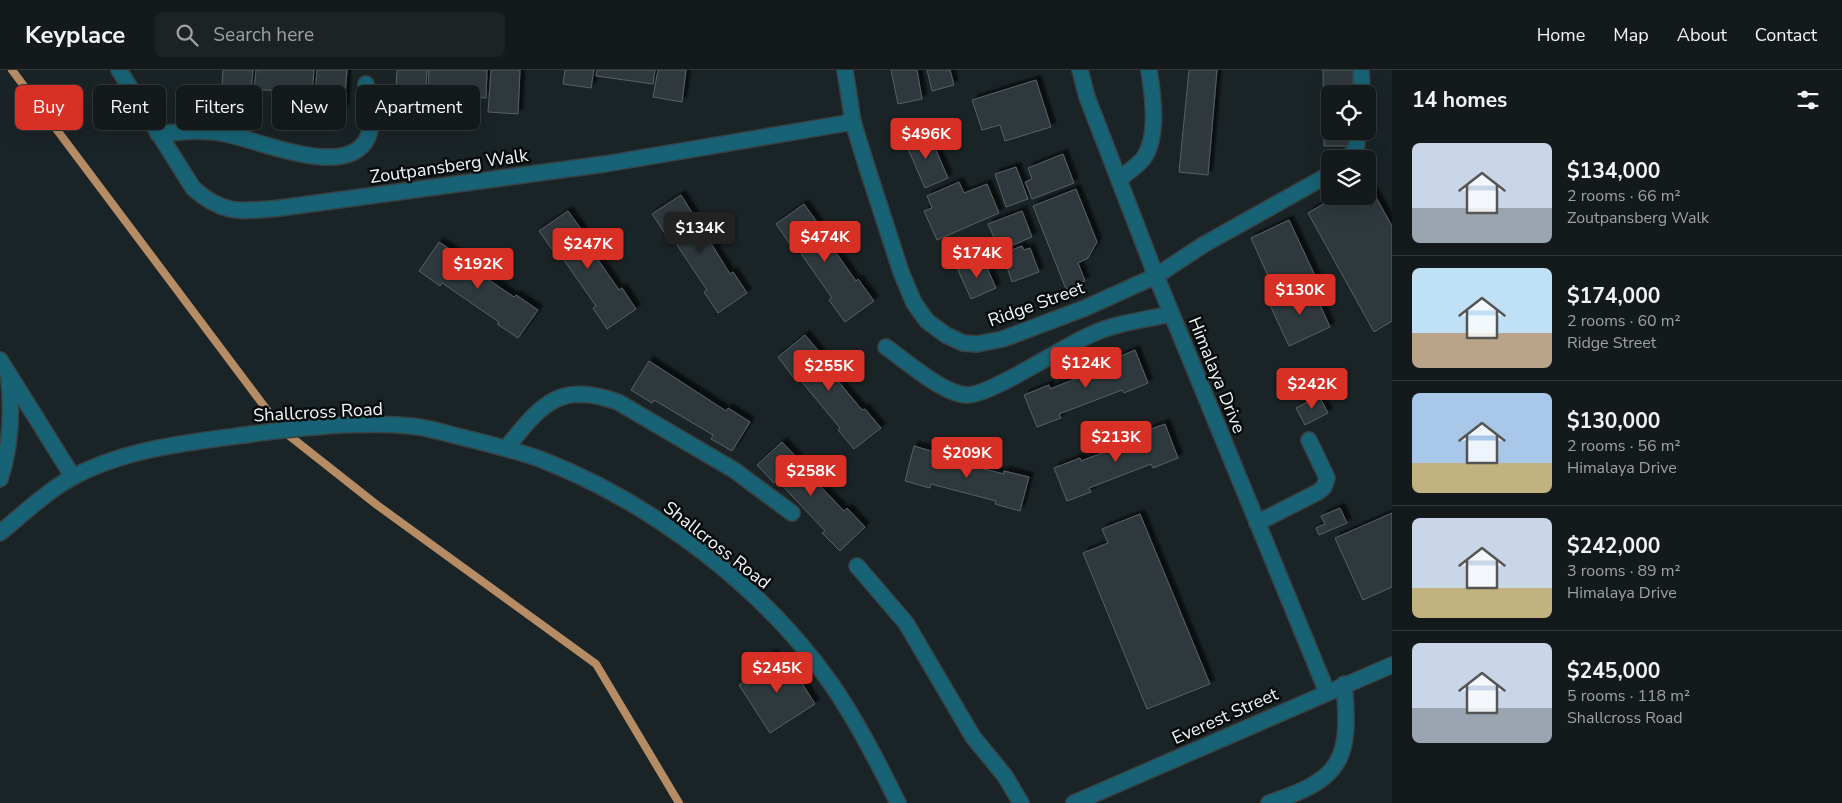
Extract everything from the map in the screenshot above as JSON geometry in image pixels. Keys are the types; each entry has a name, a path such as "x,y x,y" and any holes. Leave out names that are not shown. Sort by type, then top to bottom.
{"street":[{"name":"Zoutpansberg Walk","path":"119,70 193,188 208,201 226,209 280,208 605,164 853,122"},
{"name":"Ridge Street","path":"845,70 853,122 898,262 914,303 927,321 946,335 963,343 977,344 1004,339 1084,308 1156,276 1203,245 1321,179"},
{"name":"Himalaya Drive","path":"1080,70 1087,97 1171,314 1327,692"},
{"path":"1119,179 1144,157 1151,136 1153,111 1149,70"},
{"path":"1361,70 1362,85"},
{"path":"158,134 201,131 225,133 320,158 353,153 367,138 370,128 366,84"},
{"path":"886,347 948,390 968,396 979,394 1091,334 1123,324 1171,314"},
{"path":"0,360 73,477"},
{"path":"0,480 9,441 12,408 9,374"},
{"path":"506,448 537,412 550,401 581,394 602,396 618,402 734,470 792,513"},
{"name":"Shallcross Road","path":"0,533 73,477 123,457 189,442 282,430 355,425 418,427 506,448 541,460 606,490 672,530 737,581 788,631 831,684 871,748 898,803"},
{"path":"1257,523 1318,492 1324,487 1327,478 1309,440"},
{"path":"857,566 906,623 973,737 1004,776 1021,803"},
{"name":"Everest Street","path":"1077,802 1344,684 1392,665"},
{"path":"1275,802 1313,784 1337,764 1344,751 1347,735 1344,684"}],"building":[{"path":"223,70 253,70 252,85 222,85"},
{"path":"256,70 314,70 313,85 272,85 272,91 262,90 262,85 254,85"},
{"path":"317,70 347,70 346,85 316,85"},
{"path":"397,70 427,70 426,85 396,85"},
{"path":"429,70 487,70 486,98 480,98 480,85 428,85"},
{"path":"491,70 520,70 518,114 488,112"},
{"path":"565,70 594,70 591,88 563,84"},
{"path":"597,70 655,70 653,84 596,76"},
{"path":"658,70 686,70 682,102 653,97"},
{"path":"891,70 917,70 922,99 898,104"},
{"path":"927,70 950,70 954,85 932,91"},
{"path":"1189,70 1217,70 1208,175 1179,172"},
{"path":"1323,70 1353,70 1353,85 1323,85"},
{"path":"1036,80 1051,127 1005,141 1000,125 982,130 972,100"},
{"path":"928,132 948,178 925,188 905,142"},
{"path":"1324,140 1354,140 1354,146 1324,146"},
{"path":"1063,154 1074,183 1032,199 1025,182 1032,179 1028,168"},
{"path":"1016,167 1028,199 1006,207 995,174"},
{"path":"959,182 964,193 987,184 999,213 937,240 924,211 932,208 927,196"},
{"path":"1076,189 1097,242 1088,258 1078,263 1085,281 1066,289 1033,206"},
{"path":"681,195 730,274 733,272 747,293 718,313 704,292 707,290 669,233 666,235 652,214"},
{"path":"1376,197 1392,226 1392,321 1374,332 1308,213 1322,205 1376,205"},
{"path":"804,204 819,225 817,226 856,281 858,279 874,301 845,322 829,300 832,298 793,242 790,244 776,224"},
{"path":"568,211 583,232 580,234 619,290 622,288 636,309 607,329 593,308 596,306 557,250 554,252 539,231"},
{"path":"1022,211 1032,237 1003,249 999,241 996,242 988,224"},
{"path":"1289,220 1317,280 1278,298 1251,238"},
{"path":"439,242 460,256 458,259 514,297 516,295 538,310 518,338 497,324 499,322 442,283 440,286 419,271"},
{"path":"1022,246 1024,250 1030,248 1039,272 1012,282 1004,258 1009,257 1007,252"},
{"path":"983,259 996,288 971,299 958,270"},
{"path":"1311,285 1330,327 1289,346 1270,305"},
{"path":"805,335 822,355 818,357 862,410 865,409 881,428 854,449 838,430 840,428 797,376 794,378 778,357"},
{"path":"1135,350 1148,383 1124,393 1122,390 1059,414 1061,418 1037,427 1024,395 1049,385 1050,389 1113,364 1112,360"},
{"path":"649,361 726,411 728,408 750,422 732,451 711,439 713,435 654,400 652,403 631,390"},
{"path":"1319,396 1328,413 1305,425 1296,408"},
{"path":"1165,424 1178,458 1153,468 1151,464 1089,488 1091,492 1067,501 1054,468 1080,458 1081,461 1142,438 1140,433"},
{"path":"782,442 799,460 797,462 844,511 847,508 865,527 840,551 822,533 825,531 777,480 774,483 757,465"},
{"path":"914,446 938,453 937,457 1004,474 1004,471 1029,477 1020,511 995,504 996,501 931,484 930,488 905,481"},
{"path":"1340,508 1347,523 1319,535 1316,528 1325,524 1321,516"},
{"path":"1392,513 1392,587 1363,600 1335,538"},
{"path":"1140,514 1210,684 1147,709 1083,553 1108,543 1102,529"},
{"path":"773,654 781,667 789,663 815,704 770,733 739,685 762,672 757,663"}],"waterway":[{"path":"12,70 282,430 377,505 596,664 679,803"}]}
